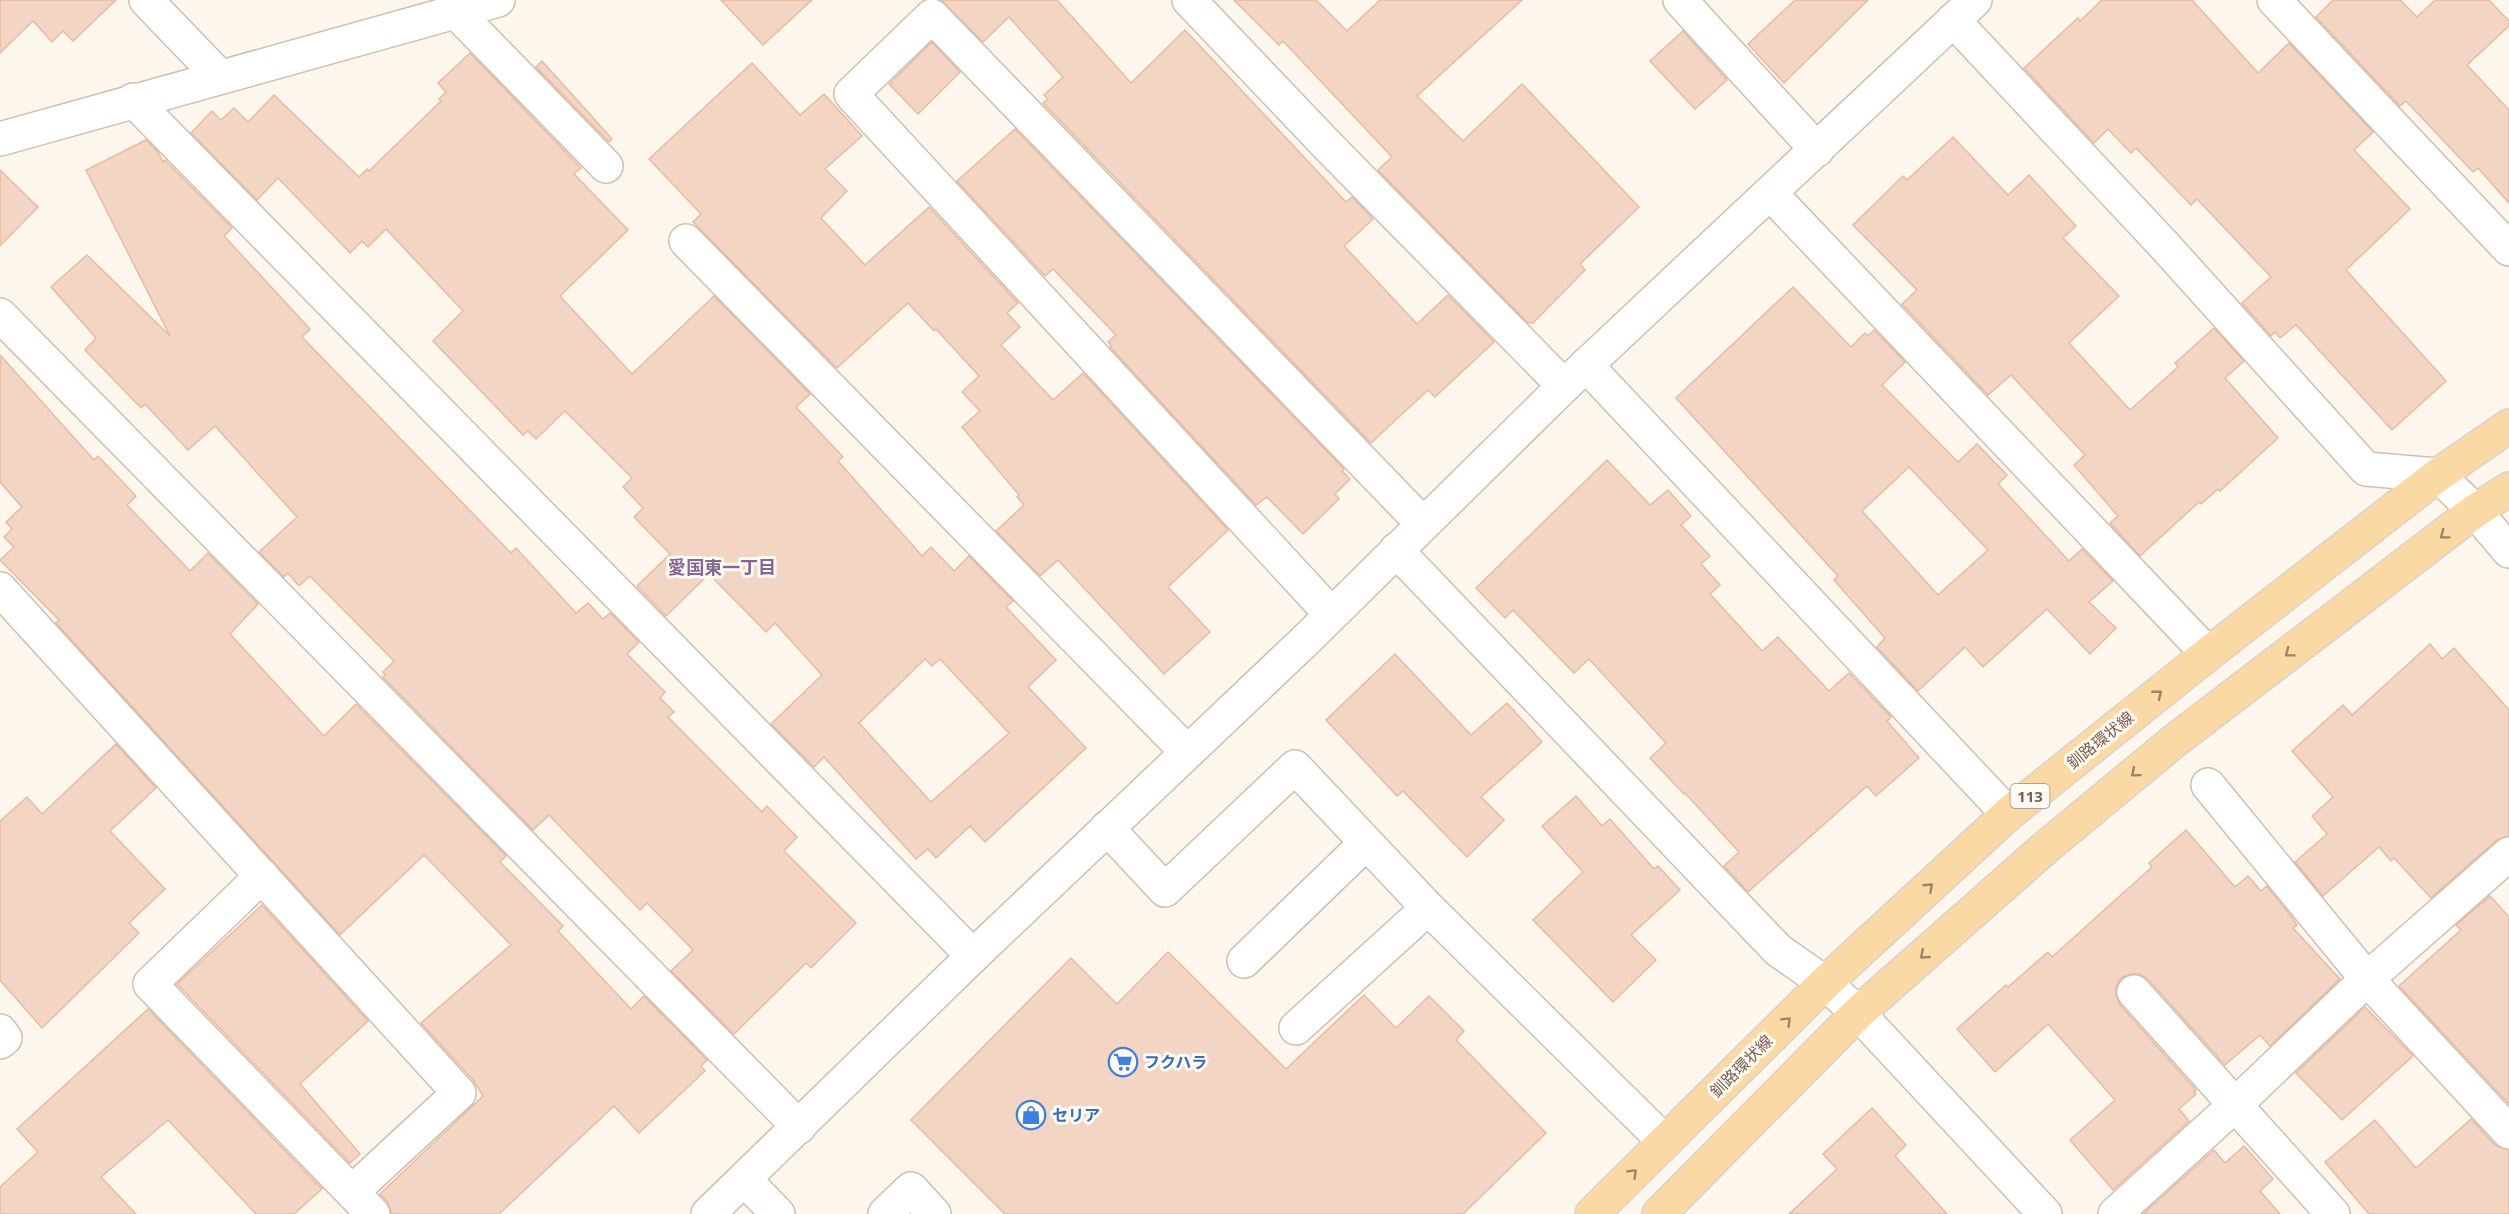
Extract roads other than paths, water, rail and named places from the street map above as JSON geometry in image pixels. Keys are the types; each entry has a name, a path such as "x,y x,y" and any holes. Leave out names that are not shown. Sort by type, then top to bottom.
{"main road":[{"name":"釧路環状線","path":"1592,1214 1825,983 2008,814 2208,654 2438,475 2509,426"},
{"path":"1659,1214 1858,1013 2045,848 2173,742 2475,511 2509,489"}],"street":[{"path":"146,0 219,76"},
{"path":"0,139 133,100 498,0"},
{"path":"1189,0 1335,153 1575,376 2008,814"},
{"path":"1680,0 1816,150"},
{"path":"2274,0 2509,249"},
{"path":"708,1214 1575,376 1964,10 2163,244 2366,469 2438,475 2475,511 2509,551"},
{"path":"456,12 606,166"},
{"path":"1331,614 851,94 859,86 932,16 1423,524"},
{"path":"133,100 973,956"},
{"path":"1770,193 2208,654"},
{"path":"686,241 1187,752"},
{"path":"0,315 799,1127"},
{"path":"1396,550 1778,950 1825,983 1858,1013 2045,1214"},
{"path":"0,589 262,876 459,1093 362,1203 150,984 262,876"},
{"path":"1107,828 1165,890 1295,767 1428,908 1665,1142"},
{"path":"2208,785 2367,979 2509,1132"},
{"path":"1244,961 1366,843"},
{"path":"2115,1214 2367,979 2507,859"},
{"path":"1296,1028 1428,908"},
{"path":"2134,992 2332,1214"},
{"path":"0,1031 5,1038 0,1042"},
{"path":"745,1180 778,1214"},
{"path":"885,1214 911,1189 934,1214"}],"place":[{"name":"フクハラ","path":"1123,1062"},
{"name":"セリア","path":"1031,1115"}],"district":[{"name":"愛国東一丁目","path":"722,567"}]}
